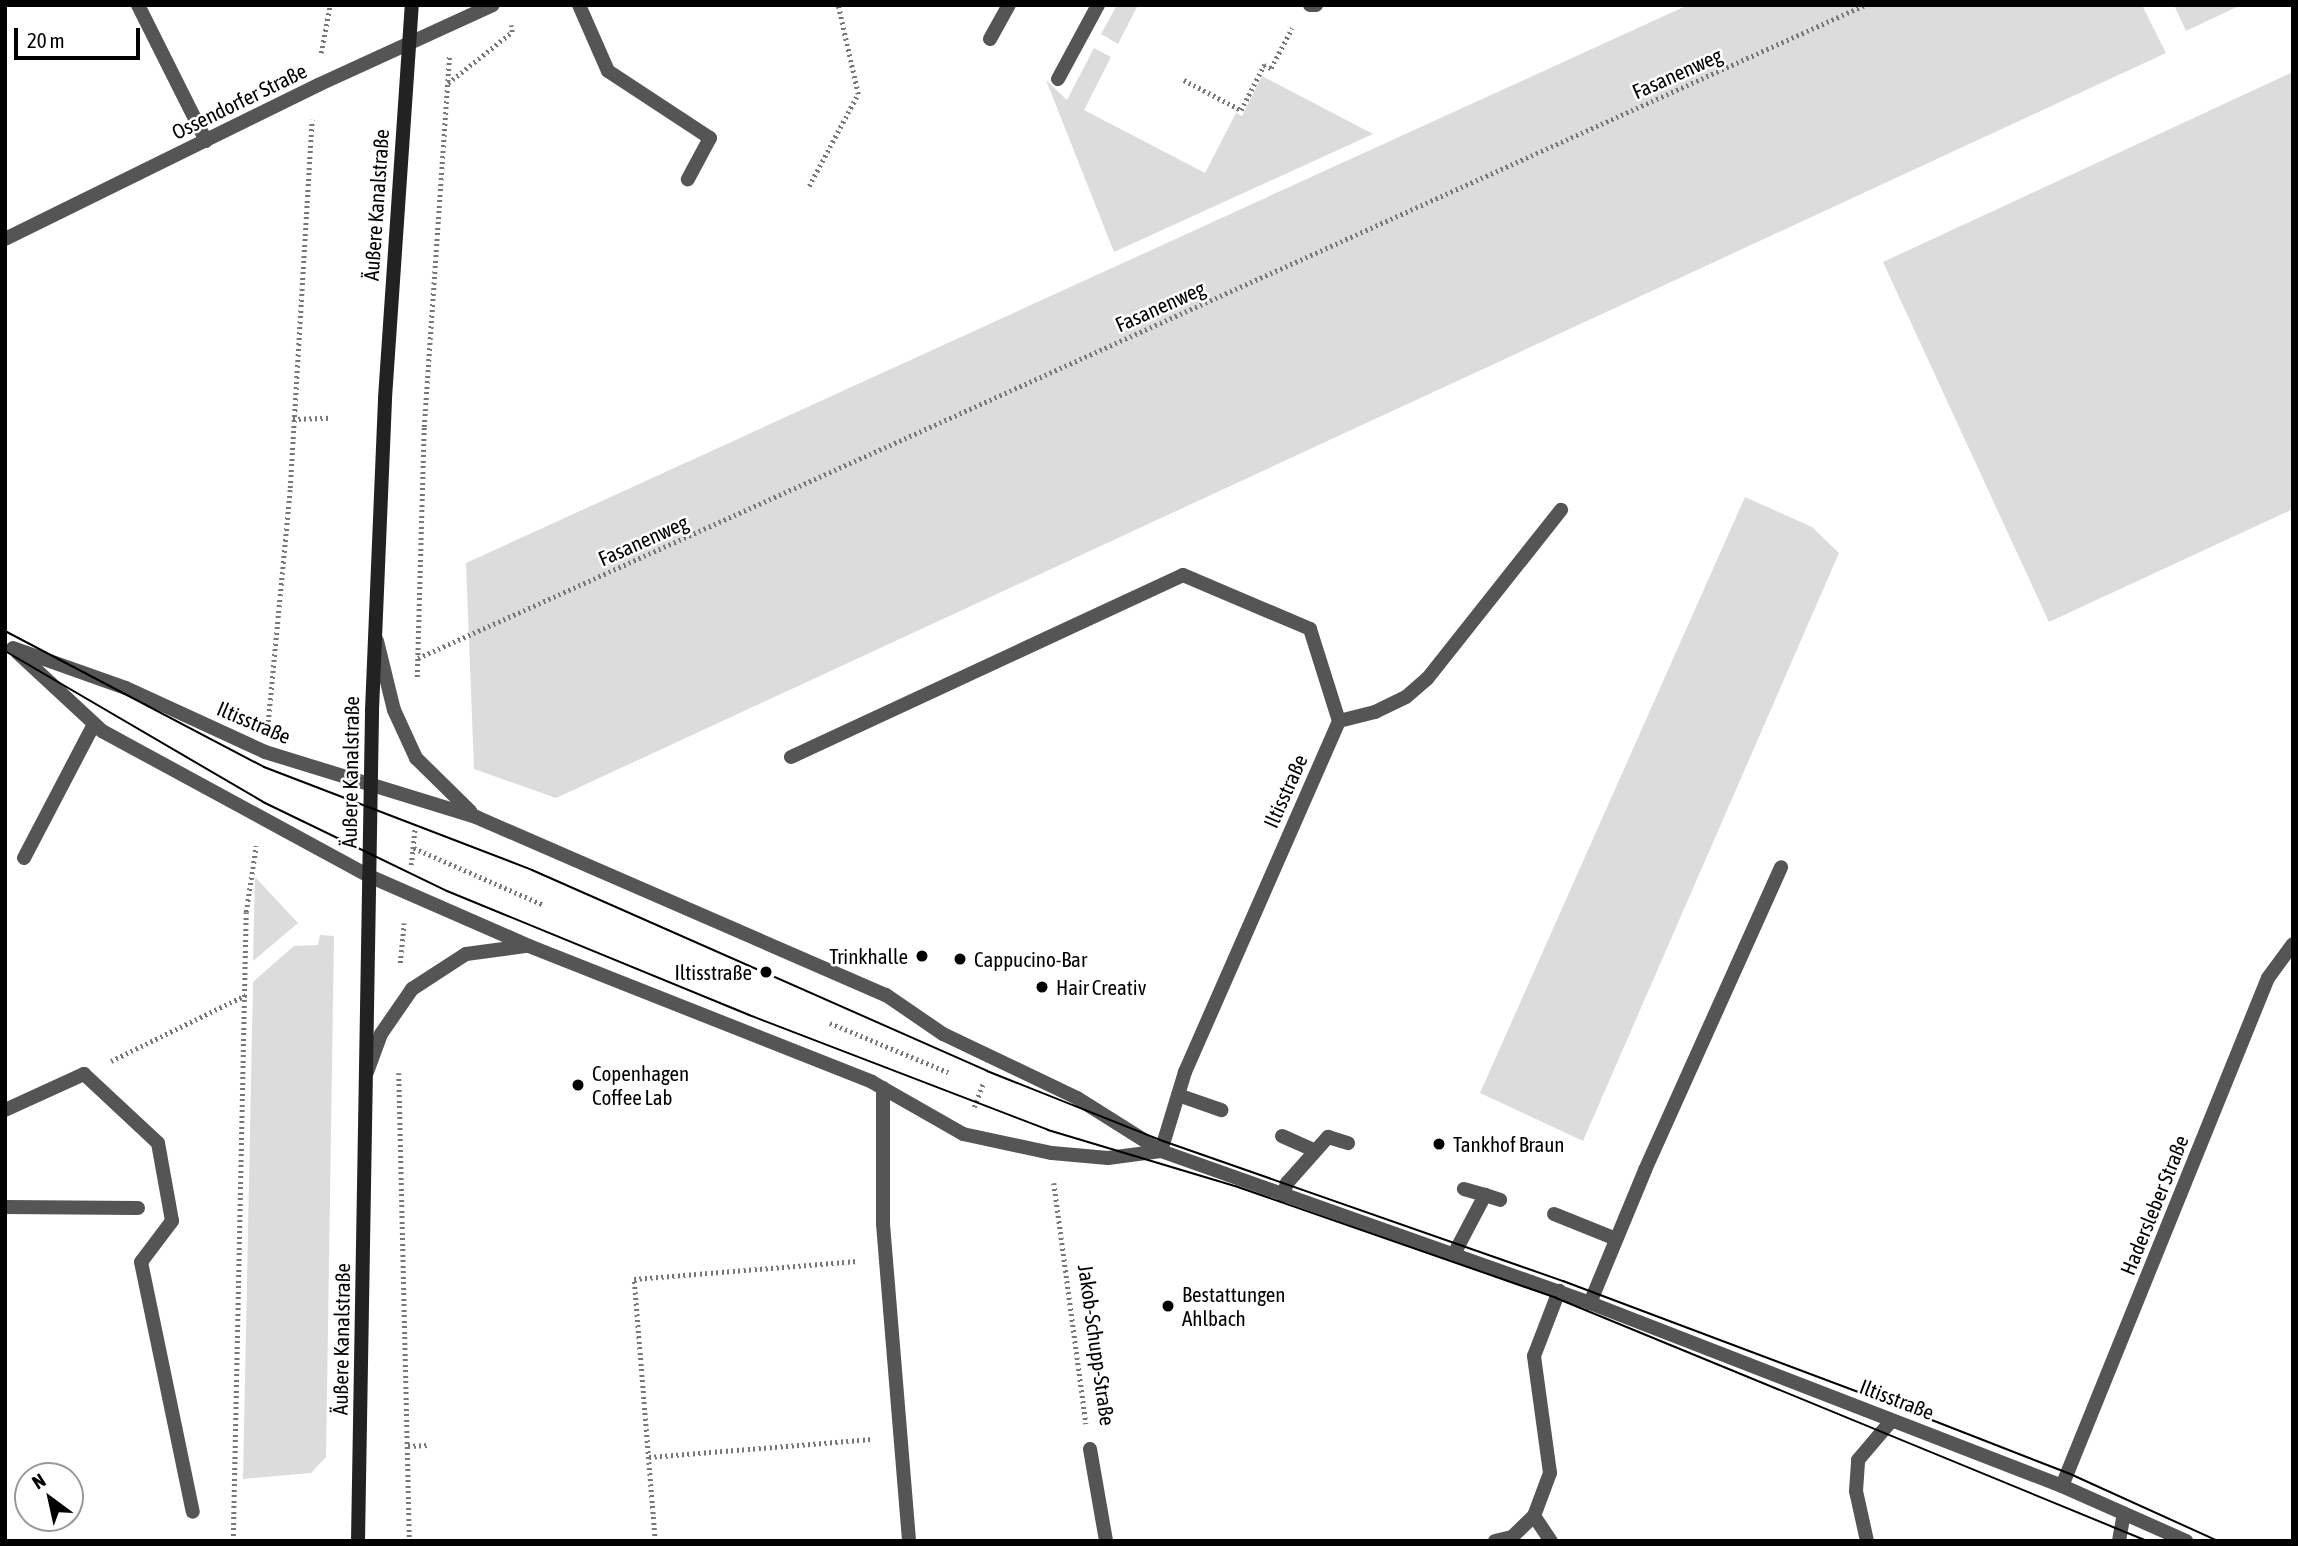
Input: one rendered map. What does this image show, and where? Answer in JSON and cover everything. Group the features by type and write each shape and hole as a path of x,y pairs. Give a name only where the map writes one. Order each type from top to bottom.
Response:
{"main road":[{"name":"Äußere Kanalstraße","path":"358,1541 375,635 386,385 412,5"}],"street":[{"path":"138,5 205,141"},
{"name":"Ossendorfer Straße","path":"5,239 318,85 493,5"},
{"path":"579,5 608,71 710,138 688,179"},
{"path":"990,39 1009,5"},
{"path":"1058,79 1098,5"},
{"path":"1310,5 1316,5"},
{"path":"790,757 1182,575 1310,629 1339,721 1376,712 1406,697 1427,679 1561,510"},
{"path":"375,635 394,710 416,758 477,817"},
{"name":"Iltisstraße","path":"9,646 126,688 265,752 477,817 886,995 991,1060 1077,1098 1161,1150 1283,1196 1559,1291 2062,1486 2186,1541"},
{"name":"Iltisstraße","path":"9,646 94,723 369,876 529,946 883,1088 963,1134 1052,1153 1108,1158 1161,1150"},
{"name":"Iltisstraße","path":"1161,1150 1178,1095 1339,721"},
{"path":"24,858 94,723"},
{"path":"1590,1303 1782,867"},
{"name":"Hadersleber Straße","path":"2062,1486 2268,978 2293,944"},
{"path":"366,1073 381,1034 412,989 466,954 529,946"},
{"path":"5,1110 84,1074 158,1143 172,1221 141,1262 193,1512"},
{"path":"883,1088 886,1258 909,1541"},
{"path":"1178,1095 1221,1110"},
{"path":"1282,1136 1315,1151"},
{"path":"1283,1196 1287,1183 1328,1137 1348,1143"},
{"path":"1464,1189 1500,1200"},
{"path":"1454,1254 1485,1195"},
{"path":"5,1207 138,1208"},
{"path":"1554,1214 1616,1239"},
{"path":"1495,1541 1512,1537 1534,1516 1550,1473 1534,1356 1559,1291"},
{"path":"1867,1541 1856,1490 1858,1460 1892,1420"},
{"name":"Jakob-Schupp-Straße","path":"1090,1449 1106,1541"},
{"path":"2119,1541 2124,1513"},
{"path":"1534,1516 1551,1541"}],"path":[{"path":"265,752 293,419 310,133 330,5"},
{"path":"809,186 858,94 838,5"},
{"name":"Fasanenweg","path":"418,658 1866,5"},
{"path":"1184,80 1241,110 1264,65 1271,68 1298,16"},
{"path":"447,83 512,32 510,19"},
{"path":"293,419 330,418"},
{"path":"233,1541 246,912 260,817"},
{"path":"414,848 544,905"},
{"path":"84,1074 246,995"},
{"path":"830,1023 917,1059"},
{"path":"963,1134 991,1060"},
{"name":"Jakob-Schupp-Straße","path":"1052,1153 1090,1449"},
{"path":"655,1541 634,1279 886,1258"},
{"path":"649,1457 901,1437"},
{"path":"408,1446 428,1445"}],"shaded area":[{"path":"1117,5 1138,5 1118,44 1101,34"},
{"path":"1688,5 2142,5 2166,53 556,798 474,769 466,563"},
{"path":"2174,5 2241,5 2186,31"},
{"path":"1094,48 1111,57 1084,110 1205,173 1236,113 1242,116 1262,76 1373,134 1114,252 1046,80 1067,100"},
{"path":"2293,72 2293,509 2049,622 1883,262"},
{"path":"1745,497 1812,527 1839,553 1583,1141 1480,1093"},
{"path":"255,877 298,923 253,961"},
{"path":"320,935 334,936 326,1457 311,1473 243,1479 253,982 294,946 318,945"}],"tram line":[{"path":"5,631 264,767 532,870 987,1071 1163,1141 1563,1281 1901,1408 2068,1473 2218,1541"},
{"path":"5,651 263,802 447,891 749,1015 1048,1130 1235,1186 1556,1298 2147,1541"}],"place":[{"name":"Trinkhalle","path":"922,956"},
{"name":"Cappucino-Bar","path":"960,959"},
{"name":"Iltisstraße","path":"766,972"},
{"name":"Hair Creativ","path":"1042,987"},
{"name":"Copenhagen Coffee Lab","path":"578,1085"},
{"name":"Tankhof Braun","path":"1439,1144"},
{"name":"Bestattungen Ahlbach","path":"1168,1306"}]}
